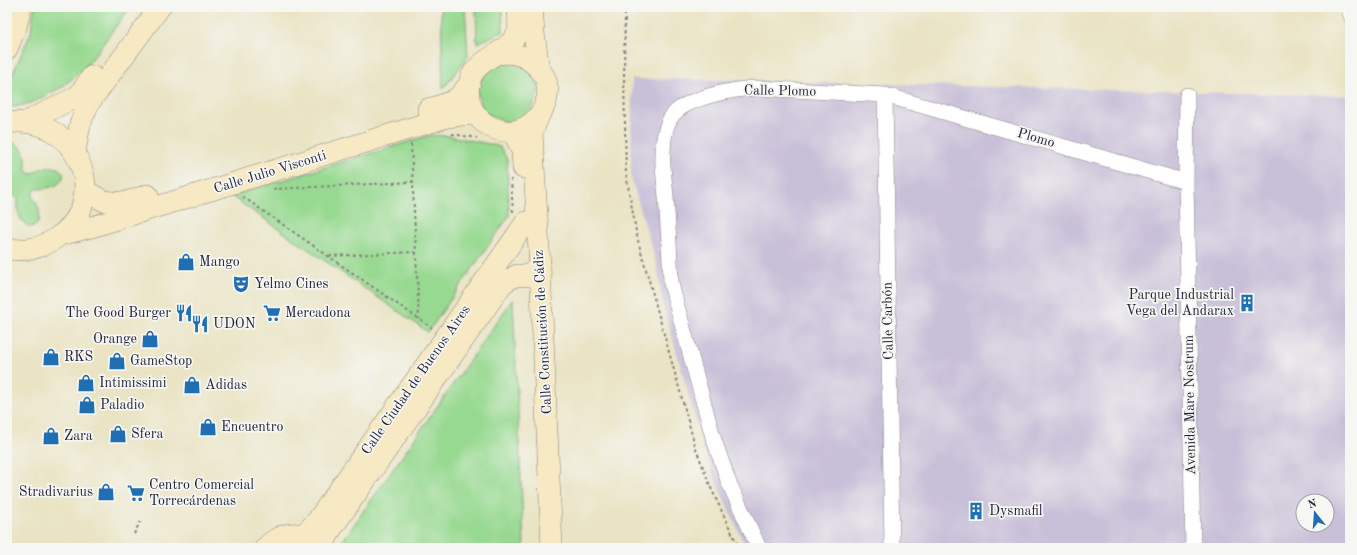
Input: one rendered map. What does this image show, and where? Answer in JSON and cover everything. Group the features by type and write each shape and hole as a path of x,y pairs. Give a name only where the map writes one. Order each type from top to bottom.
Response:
{"street":[{"path":"7,49 16,27 21,7"},
{"path":"14,121 78,96 144,7"},
{"path":"75,152 80,124 89,103 160,7"},
{"path":"498,54 518,33 518,7"},
{"path":"532,7 539,68 547,84 547,96 544,108 538,118 529,125 513,131 500,130 488,126 476,114 470,99 470,83 477,68 490,57 498,54 518,54 527,57 539,68"},
{"name":"Calle Julio Visconti","path":"85,191 104,201 123,203 451,102 459,97 470,83"},
{"name":"Calle Plomo","path":"759,548 726,476 713,437 674,296 663,155 666,129 671,117 688,103 733,90 757,88 885,95"},
{"name":"Plomo","path":"885,95 1186,182"},
{"name":"Calle Carbón","path":"885,95 892,548"},
{"name":"Avenida Mare Nostrum","path":"1187,95 1186,182 1193,548"},
{"name":"Calle Julio Visconti","path":"64,234 103,224 447,117 476,114"},
{"name":"Calle Constitución de Cádiz","path":"538,118 532,133 541,548"},
{"path":"7,249 25,250 46,245 64,234 72,225 78,214 83,203 85,191 83,170 75,152 66,141 56,132 44,126 14,121"},
{"name":"Calle Constitución de Cádiz","path":"513,131 522,151 519,220 534,272 552,548"},
{"name":"Calle Ciudad de Buenos Aires","path":"519,220 317,521 303,534 316,541 322,547 330,531 503,283 517,275 534,272"},
{"path":"265,548 271,541 281,536 292,533 303,534"}],"lane":[{"path":"1344,7 1350,25"}],"path":[{"path":"450,133 481,139"},
{"path":"410,139 419,319"},
{"path":"511,176 513,215 519,220"},
{"path":"273,189 412,182"},
{"path":"242,196 434,329 431,333"},
{"path":"328,256 415,252"},
{"path":"134,534 140,522"}],"shaded area":[{"path":"632,79 734,80 1350,96 1350,548 746,548 715,479 701,439 663,304 657,266 631,177"}],"green space":[{"path":"34,7 130,7 86,67 62,87 34,102 14,107 8,106 7,87 31,32"},
{"path":"441,7 465,7 468,57 443,89"},
{"path":"476,7 502,7 503,32 477,43"},
{"path":"509,61 531,71 539,90 531,112 508,123 483,112 476,88 491,65"},
{"path":"431,135 449,136 500,147 507,159 509,216 428,332 231,196"},
{"path":"11,142 19,146 26,158 25,171 32,174 43,168 52,167 59,169 63,173 63,178 58,184 35,189 32,196 37,204 39,217 35,225 31,227 23,222 19,216 18,198 11,195 7,198 7,180 11,175 7,169 7,145"},
{"path":"513,299 524,548 340,548 339,546"}],"place":[{"name":"Mango","path":"186,262"},
{"name":"Yelmo Cines","path":"241,284"},
{"name":"Parque Industrial Vega del Andarax","path":"1247,303"},
{"name":"The Good Burger","path":"184,313"},
{"name":"Mercadona","path":"272,313"},
{"name":"UDON","path":"200,324"},
{"name":"Orange","path":"150,339"},
{"name":"RKS","path":"51,357"},
{"name":"GameStop","path":"117,361"},
{"name":"Intimissimi","path":"86,383"},
{"name":"Adidas","path":"192,385"},
{"name":"Paladio","path":"87,405"},
{"name":"Encuentro","path":"208,427"},
{"name":"Sfera","path":"118,434"},
{"name":"Zara","path":"51,436"},
{"name":"Stradivarius","path":"106,492"},
{"name":"Centro Comercial Torrecárdenas","path":"136,493"},
{"name":"Dysmafil","path":"976,511"}]}
